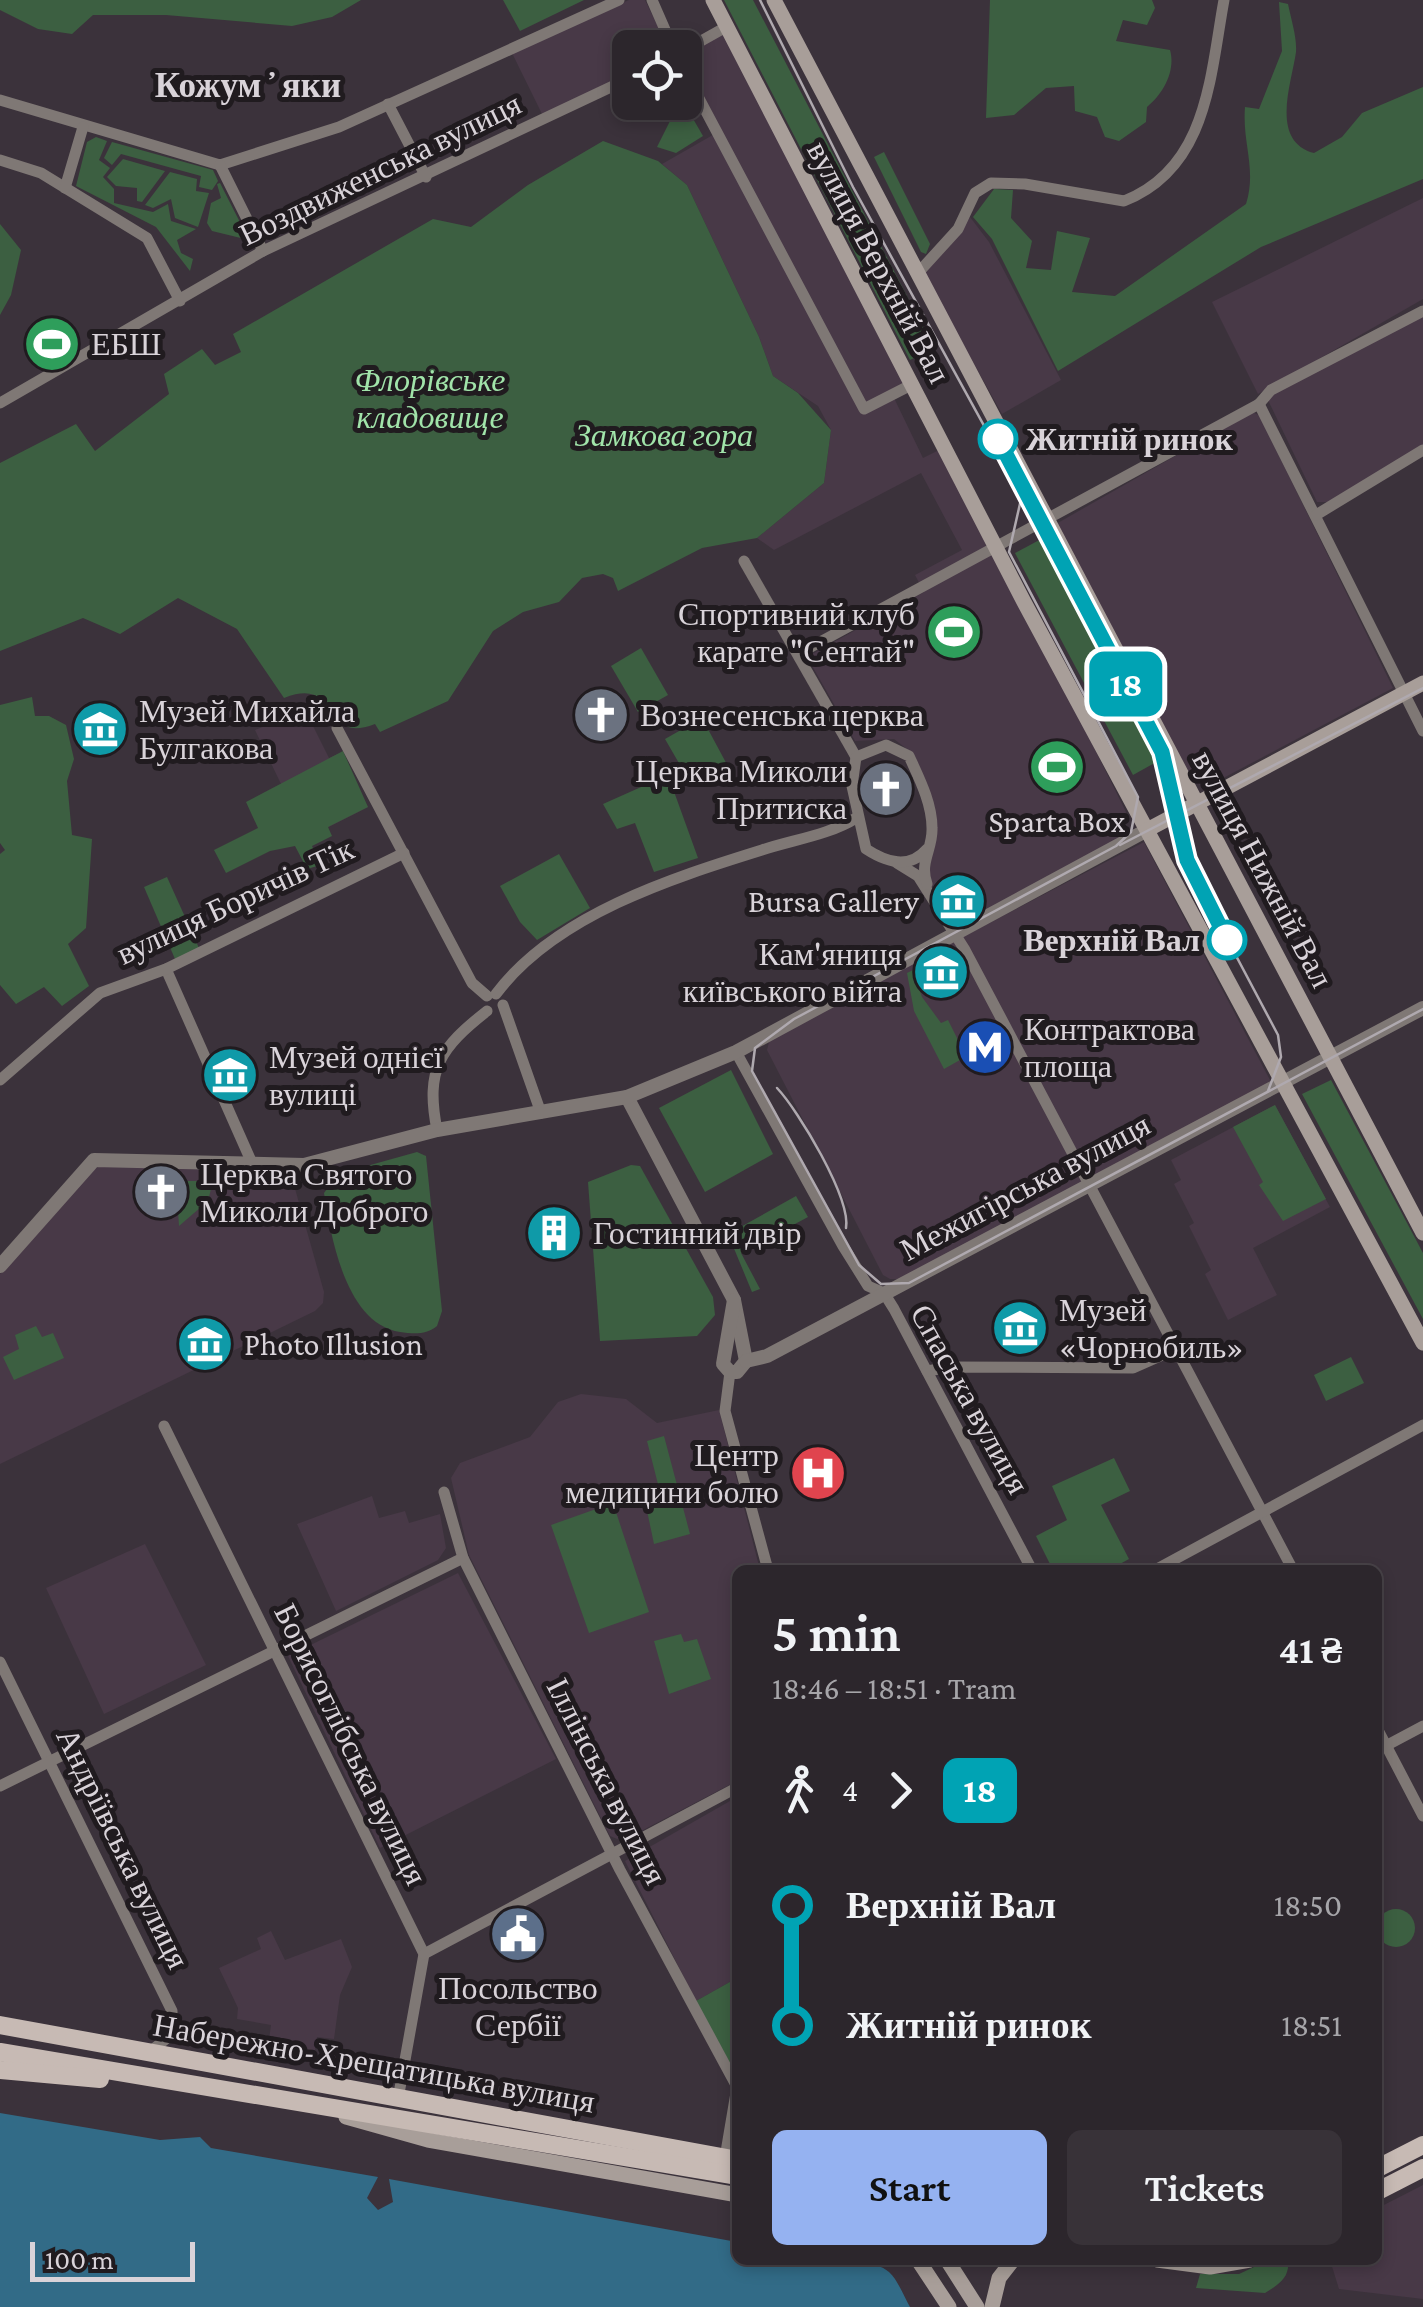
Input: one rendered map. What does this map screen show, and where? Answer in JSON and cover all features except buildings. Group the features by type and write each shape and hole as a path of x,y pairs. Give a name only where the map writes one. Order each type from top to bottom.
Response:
{"main road":[{"name":"вулиця Верхній Вал","path":"713,0 994,544 1423,1343"},
{"name":"вулиця Нижній Вал","path":"776,0 1423,1234"},
{"path":"1147,830 1423,683"},
{"name":"Набережно-Хрещатицька вулиця","path":"0,2024 731,2159"},
{"name":"Набережно-Хрещатицька вулиця","path":"0,2052 732,2175"},
{"path":"0,2070 170,2083"},
{"path":"299,2103 428,2140 732,2194"},
{"path":"1382,2166 1423,2145"},
{"path":"1382,2190 1423,2168"},
{"path":"921,2265 949,2307"},
{"path":"950,2265 977,2307"},
{"path":"992,2307 999,2278 1009,2265"},
{"path":"1195,2265 1221,2265"}],"street":[{"path":"0,100 220,165 339,127 620,0"},
{"path":"652,0 665,30"},
{"path":"917,274 958,229 975,193 992,183 1025,184 1124,201 1177,162 1196,134 1224,0"},
{"path":"702,40 726,26"},
{"name":"Воздвиженська вулиця","path":"0,403 263,251 612,87"},
{"path":"388,104 426,177"},
{"path":"702,104 864,409 913,384"},
{"path":"65,188 83,126"},
{"path":"0,160 41,174 146,238 180,302"},
{"path":"220,165 263,251"},
{"path":"798,654 994,544 1259,404 1270,390 1423,311"},
{"path":"1259,404 1423,731"},
{"path":"1316,515 1423,450"},
{"path":"744,561 856,757 852,786 856,818 866,849 910,868 930,893 1291,1565"},
{"path":"337,728 472,983 496,1006 517,1036 542,1112"},
{"path":"856,757 886,745 910,756 932,828 923,873 930,893"},
{"path":"437,1130 431,1088 440,1060 456,1035 496,1006 553,943 626,898 666,880 856,818"},
{"path":"0,1266 79,1172 94,1160 304,1165 437,1130 627,1097 736,1052 1147,830"},
{"path":"897,862 920,858 927,850"},
{"name":"вулиця Боричів Тік","path":"0,1080 100,993 166,969 404,853"},
{"path":"166,969 252,1163"},
{"name":"Межигірська вулиця","path":"749,1358 884,1294 1423,1008"},
{"name":"Спаська вулиця","path":"736,1052 842,1246 868,1286 884,1294 1029,1565"},
{"path":"627,1097 734,1300 749,1358 740,1371 730,1372"},
{"path":"734,1300 724,1356 730,1372 725,1411 767,1565"},
{"path":"927,1372 950,1367 1133,1368 1176,1349"},
{"path":"724,1356 733,1350 749,1358"},
{"path":"1164,1565 1423,1425"},
{"name":"Борисоглібська вулиця","path":"164,1426 424,1954 398,2099"},
{"name":"Іллінська вулиця","path":"444,1492 463,1558 732,2078"},
{"path":"0,1786 463,1558"},
{"name":"Андріївська вулиця","path":"0,1662 172,2012 172,2034 151,2052"},
{"path":"1382,1747 1423,1726"},
{"path":"1382,1750 1423,1816"},
{"path":"424,1954 732,1791"}],"shaded area":[{"path":"629,0 645,0 660,30 612,30 612,82 543,116 512,53"},
{"path":"723,32 907,389 894,398 923,458 945,447 1126,812 1121,839 954,930 928,878 935,838 912,753 894,739 855,741 807,657 924,592 915,575 962,550 921,473 774,550 757,538 824,483 831,430 818,406 773,376 759,337 687,185 662,164 718,132 702,100 702,44"},
{"path":"1423,198 1423,299 1258,394 1212,302"},
{"path":"970,217 989,242 1061,380 1002,414 923,273"},
{"path":"1423,313 1423,445 1329,502 1317,502 1267,398"},
{"path":"1252,412 1259,415 1393,688 1212,784 1201,785 1193,782 1056,524"},
{"path":"305,710 329,758 338,754 368,807 307,838 255,730"},
{"path":"1144,842 1270,1080 1268,1086 900,1279 883,1275 767,1050 770,1038"},
{"path":"1275,1105 1330,1207 1253,1248 1277,1295 1228,1320 1205,1274 1211,1270 1189,1226 1194,1223 1174,1184 1181,1180 1171,1160"},
{"path":"100,1166 279,1172 294,1185 324,1292 323,1303 315,1311 0,1464 0,1274 81,1177"},
{"path":"581,1394 626,1399 657,1423 719,1410 759,1565 732,1565 732,1784 622,1841 610,1836 469,1555 451,1478 460,1463 530,1437 558,1402"},
{"path":"372,1496 379,1518 405,1511 409,1523 440,1514 446,1548 438,1560 336,1611 297,1524"},
{"path":"145,1544 206,1665 104,1714 46,1588"},
{"path":"458,1573 556,1759 380,1848 288,1656"},
{"path":"732,1800 732,1981 696,2001 625,1861"},
{"path":"271,1931 285,1960 341,1939 352,1967 340,1995 334,2039 317,2037 314,2056 268,2047 271,2025 237,2019 238,2008 219,1968 261,1949 257,1938"},
{"path":"1423,2185 1423,2299 1339,2289 1332,2265 1382,2265 1382,2206"}],"green space":[{"path":"0,0 361,0 332,17 292,26 166,15 93,15 72,34 38,29 0,10"},
{"path":"503,0 584,0 520,31"},
{"path":"724,0 753,0 934,348 910,360"},
{"path":"990,0 1152,0 1155,8 1147,25 1123,20 1116,41 1170,50 1170,74 1147,107 1146,122 1119,141 1105,137 1097,117 1075,111 1074,86 1046,88 1014,115 986,118"},
{"path":"1279,2 1288,4 1296,40 1287,124 1300,146 1314,153 1342,137 1362,113 1423,87 1423,179 1261,247 1058,371 992,239 973,217 994,189 1013,190 1011,218 1032,241 1026,268 1051,270 1057,231 1090,238 1072,292 1115,296 1246,204 1250,167 1245,107 1259,109 1282,51"},
{"path":"670,120 694,120 703,136 676,153 657,147"},
{"path":"96,137 107,141 99,160 110,168 103,177 114,189 114,203 153,212 168,204 171,221 196,229 177,240 181,253 193,259 190,271 156,227 76,186 87,142"},
{"name":"Замкова гора","path":"603,141 658,161 687,185 759,337 773,376 798,393 831,430 824,483 757,538 702,548 618,591 613,578 603,574 582,578 559,602 523,612 493,631 448,701 380,732 375,724 345,726 315,695 303,693 284,698 237,629 178,598 120,634 83,618 0,651 0,463 76,424 95,451 169,394 164,374 202,349 215,365 241,352 233,334 433,219 471,227 528,185"},
{"path":"112,142 213,170 218,181 212,190 199,187 201,176 121,154 112,165 104,158"},
{"path":"884,152 930,244 926,254 921,252 874,157"},
{"path":"123,159 165,171 142,202 137,201 137,188 116,186 107,177"},
{"path":"170,172 197,179 196,191 209,193 198,227 175,218 171,199 153,208 145,205"},
{"path":"220,183 249,240 212,231 207,223 211,203 221,198 217,184"},
{"path":"0,224 21,250 11,295 0,315"},
{"path":"1045,537 1160,760 1133,775 1015,553"},
{"path":"641,648 668,695 638,712 611,666"},
{"path":"32,697 35,716 49,716 66,725 74,759 67,781 72,835 92,839 86,928 68,944 89,986 62,1006 44,987 16,1004 0,985 0,854 5,850 0,843 0,705"},
{"path":"702,718 731,772 709,783 704,776 687,777 665,739"},
{"path":"343,751 368,807 328,827 332,836 312,846 321,865 307,869 295,846 270,851 226,873 214,850 258,828 246,802"},
{"path":"668,775 698,858 654,872 635,823 617,829 603,804"},
{"path":"559,854 590,908 537,940 520,922 500,886"},
{"path":"167,877 199,948 175,959 144,887"},
{"path":"913,970 922,997 941,1023 948,1020 964,1052 958,1055 960,1060 944,1069 914,1011 907,973"},
{"path":"731,1070 773,1154 705,1192 659,1108"},
{"path":"1331,1080 1423,1253 1423,1319 1302,1094"},
{"path":"1275,1105 1326,1199 1283,1221 1259,1185 1263,1182 1233,1127"},
{"path":"417,1152 426,1156 442,1311 437,1326 415,1333 382,1326 354,1296 337,1255 324,1193 338,1174"},
{"path":"631,1165 640,1166 713,1297 715,1315 697,1336 600,1341 588,1182"},
{"path":"176,1181 213,1181 208,1201 179,1226"},
{"path":"796,1196 808,1217 741,1253 760,1289 752,1292 728,1234"},
{"path":"36,1326 42,1337 53,1333 64,1358 14,1380 3,1357 19,1349 15,1335"},
{"path":"1351,1357 1364,1383 1326,1401 1314,1375"},
{"path":"664,1436 690,1534 654,1544 645,1501 661,1496 647,1441"},
{"path":"1114,1458 1130,1491 1101,1505 1129,1559 1118,1565 1050,1565 1036,1536 1067,1520 1052,1486"},
{"path":"613,1503 649,1612 589,1633 551,1525"},
{"path":"681,1634 684,1642 697,1639 711,1679 669,1694 654,1641"},
{"path":"1403,1910 1414,1921 1410,1942 1396,1947 1382,1942 1382,1914"},
{"path":"732,1981 732,2067 696,2001"},
{"path":"1258,2265 1288,2265 1282,2280 1265,2293 1196,2288 1200,2274 1239,2274"}],"water":[{"path":"0,2113 160,2140 200,2137 211,2148 378,2177 367,2198 378,2210 393,2202 389,2179 732,2241 732,2265 877,2265 889,2272 910,2307 0,2307"}],"tram line":[{"path":"760,0 853,187 1022,495 1009,552 1138,797 1131,832 1116,846 794,1019 755,1048 752,1071 859,1265 881,1284 909,1283 1423,1009"},
{"name":"18","path":"998,439 1162,752 1187,860 1227,940"},
{"path":"1023,488 1162,753 1189,867 1278,1035 1281,1057 1268,1091"},
{"path":"1120,845 1423,688"},
{"path":"777,1088 832,1176 846,1228"}],"place":[{"name":"ЕБШ","path":"52,344"},
{"name":"Житній ринок","path":"998,439"},
{"name":"Спортивний клуб карате \"Сентай\"","path":"954,632"},
{"name":"Вознесенська церква","path":"601,715"},
{"name":"Музей Михайла Булгакова","path":"100,729"},
{"name":"Sparta Box","path":"1057,767"},
{"name":"Церква Миколи Притиска","path":"886,789"},
{"name":"Bursa Gallery","path":"958,901"},
{"name":"Верхній Вал","path":"1227,940"},
{"name":"Кам'яниця київського війта","path":"941,972"},
{"name":"Контрактова площа","path":"985,1047"},
{"name":"Музей однієї вулиці","path":"230,1075"},
{"name":"Церква Святого Миколи Доброго","path":"161,1192"},
{"name":"Гостинний двір","path":"554,1233"},
{"name":"Музей «Чорнобиль»","path":"1020,1328"},
{"name":"Photo Illusion","path":"205,1344"},
{"name":"Центр медицини болю","path":"818,1473"},
{"name":"Посольство Сербії","path":"518,1934"}],"district":[{"name":"Кожумʼяки","path":"248,85"}],"park label":[{"name":"Флорівське кладовище","path":"430,398"}]}
